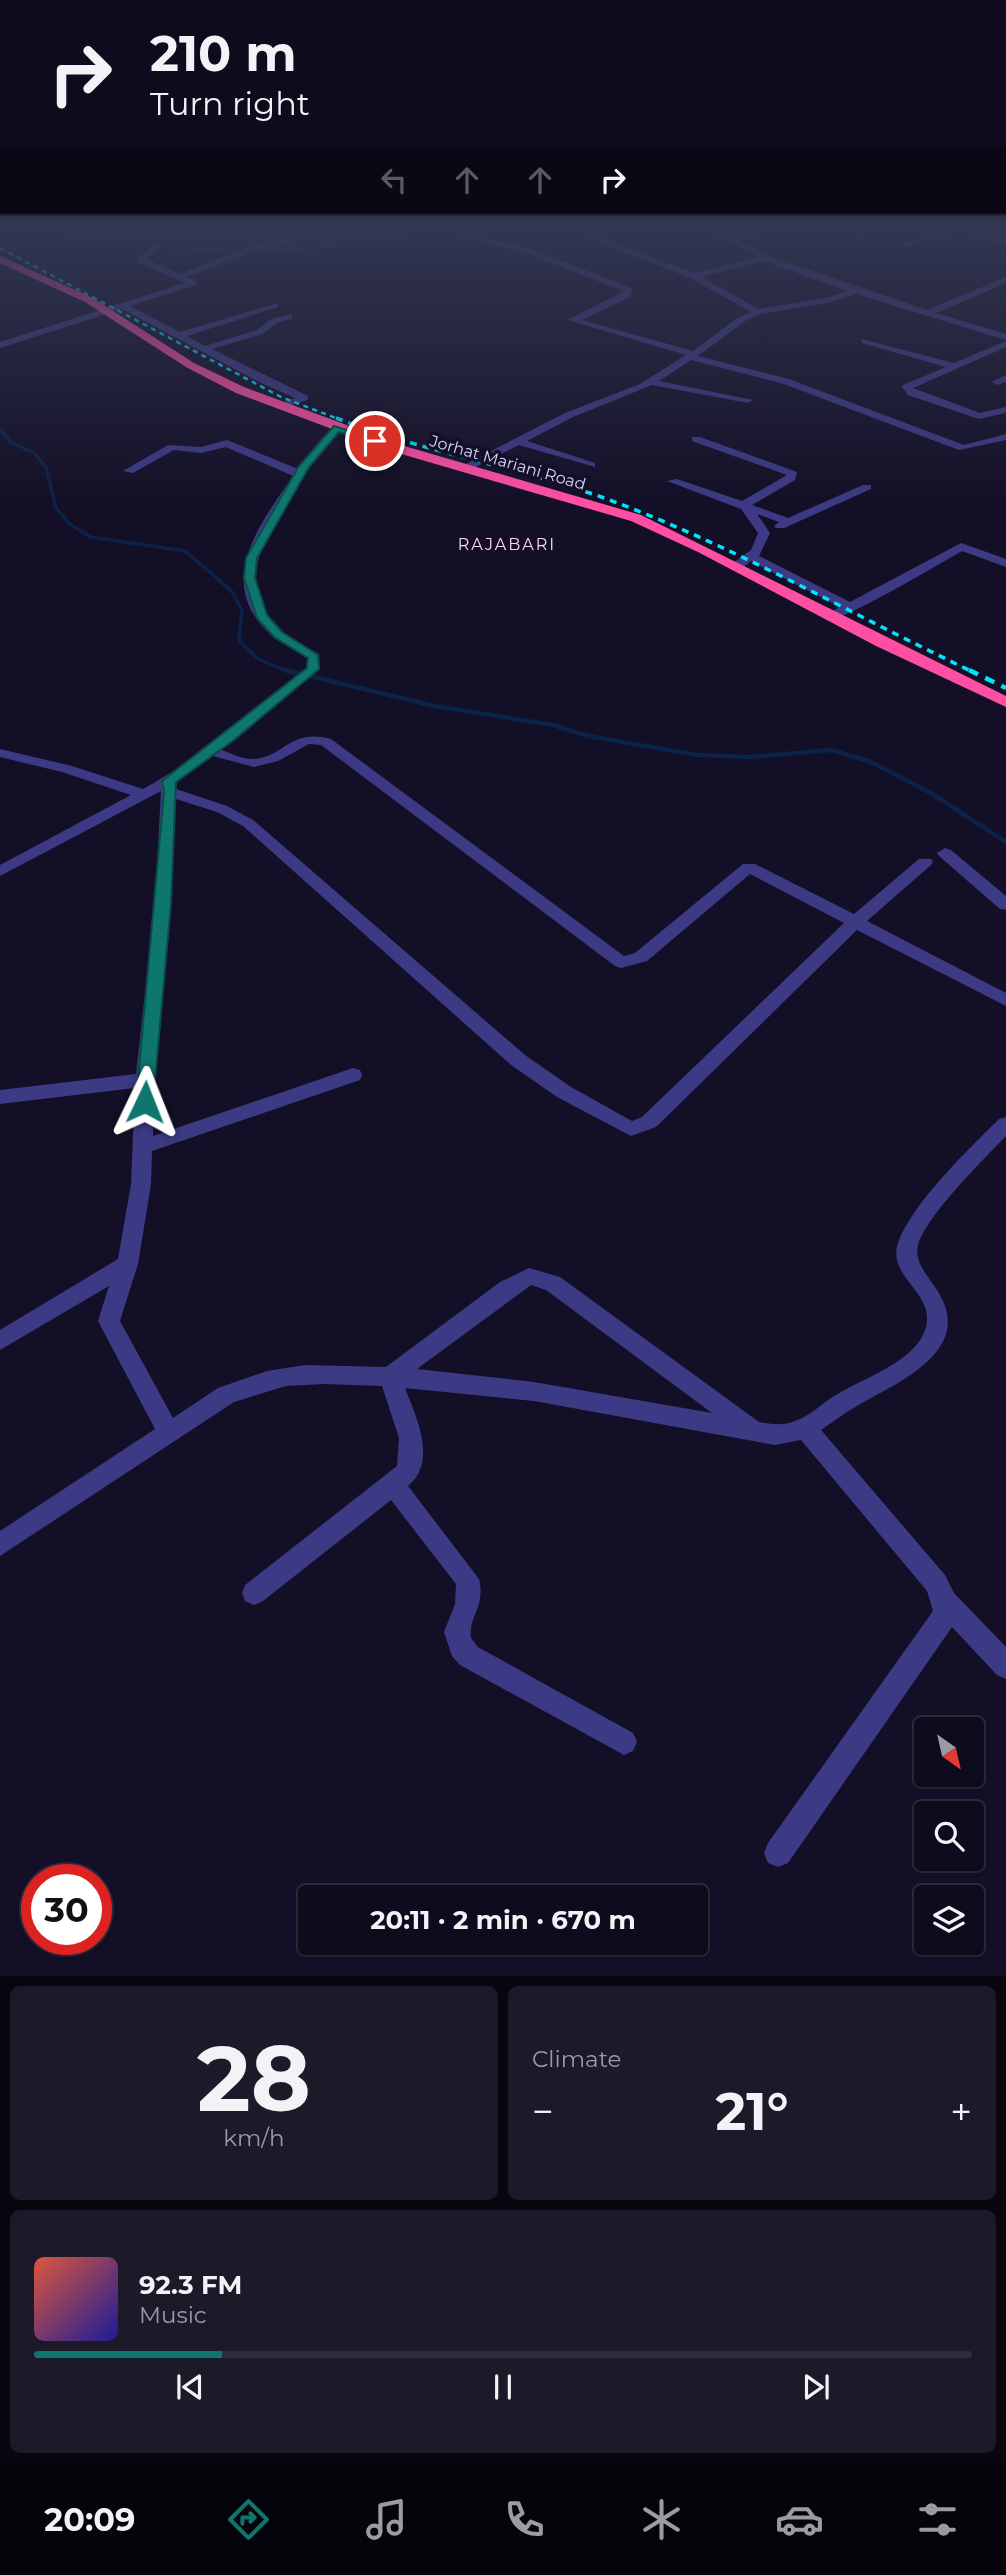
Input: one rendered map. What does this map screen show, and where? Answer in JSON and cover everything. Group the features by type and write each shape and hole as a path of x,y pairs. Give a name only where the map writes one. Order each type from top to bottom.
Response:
{"highway":[{"name":"Jorhat Mariani Road","path":"115,317 199,371 281,407 337,428 636,518 1006,702"}],"street":[{"path":"0,345 90,317"},
{"path":"144,317 304,398 281,407"},
{"path":"178,336 237,317"},
{"path":"204,349 260,332 274,321 285,317"},
{"path":"579,317 573,320 785,381 963,448 1006,437"},
{"path":"466,468 517,441 651,382 720,338 744,317"},
{"path":"946,317 1006,337"},
{"path":"986,330 1006,323"},
{"path":"865,341 955,366"},
{"path":"1006,344 907,387 908,390 1006,425"},
{"path":"651,382 748,400"},
{"path":"979,416 1006,410"},
{"path":"0,871 143,794 170,786 313,669 314,657 278,635 261,616 249,578 256,548 299,474 337,428"},
{"path":"696,439 793,474 791,478 744,505"},
{"path":"517,441 591,465"},
{"path":"129,471 172,447 201,450 227,443 299,474"},
{"path":"673,481 789,522"},
{"path":"737,566 752,556 764,533 867,487"},
{"path":"744,505 764,533"},
{"path":"832,617 961,547 1006,563"},
{"path":"752,556 851,608"},
{"path":"211,751 253,764 268,760 302,741 319,739 326,742 621,962 641,957 749,867 1006,1000"},
{"path":"0,753 67,769 143,794"},
{"path":"170,786 248,823 518,1060 607,1119 631,1129 649,1122 854,923 925,862"},
{"path":"169,1433 109,1321 112,1305 128,1264 137,1222 145,1146 145,1080 170,786"},
{"path":"945,853 1006,905"},
{"path":"145,1146 354,1075"},
{"path":"0,1097 145,1080"},
{"path":"0,1545 226,1395 257,1380 318,1373 443,1379 535,1390 755,1432 792,1435 807,1430 844,1402 905,1368 930,1343 938,1324 938,1311 931,1294 909,1262 909,1241 946,1191 1006,1124"},
{"path":"0,1341 128,1264"},
{"path":"390,1377 514,1284 529,1276 538,1277 553,1283 755,1432"},
{"path":"254,1593 394,1486 407,1473 413,1455 390,1377"},
{"path":"807,1430 936,1583 945,1602 1006,1666"},
{"path":"394,1486 467,1579 470,1596 457,1628 460,1647 469,1656 624,1742"},
{"path":"778,1853 941,1624 946,1614 945,1602"}],"waterway":[{"path":"0,430 11,442 34,453 46,467 56,508 70,524 90,537 185,551 233,593 242,610 239,641 258,659 285,670"},
{"path":"285,670 435,706 553,725 588,736 697,755 751,757 831,750 871,762 931,793 1006,842"},
{"path":"285,670 289,672"}],"railway":[{"path":"131,317 281,397 341,420"},
{"path":"336,418 607,499 746,559 973,672"},
{"path":"969,670 1006,688"}],"district":[{"name":"RAJABARI","path":"507,544"}],"route":[{"path":"145,1102 163,903 171,792 169,781 230,737 313,669 314,657 278,635 261,616 255,604 249,578 252,558 304,466 337,428 375,441"}]}
